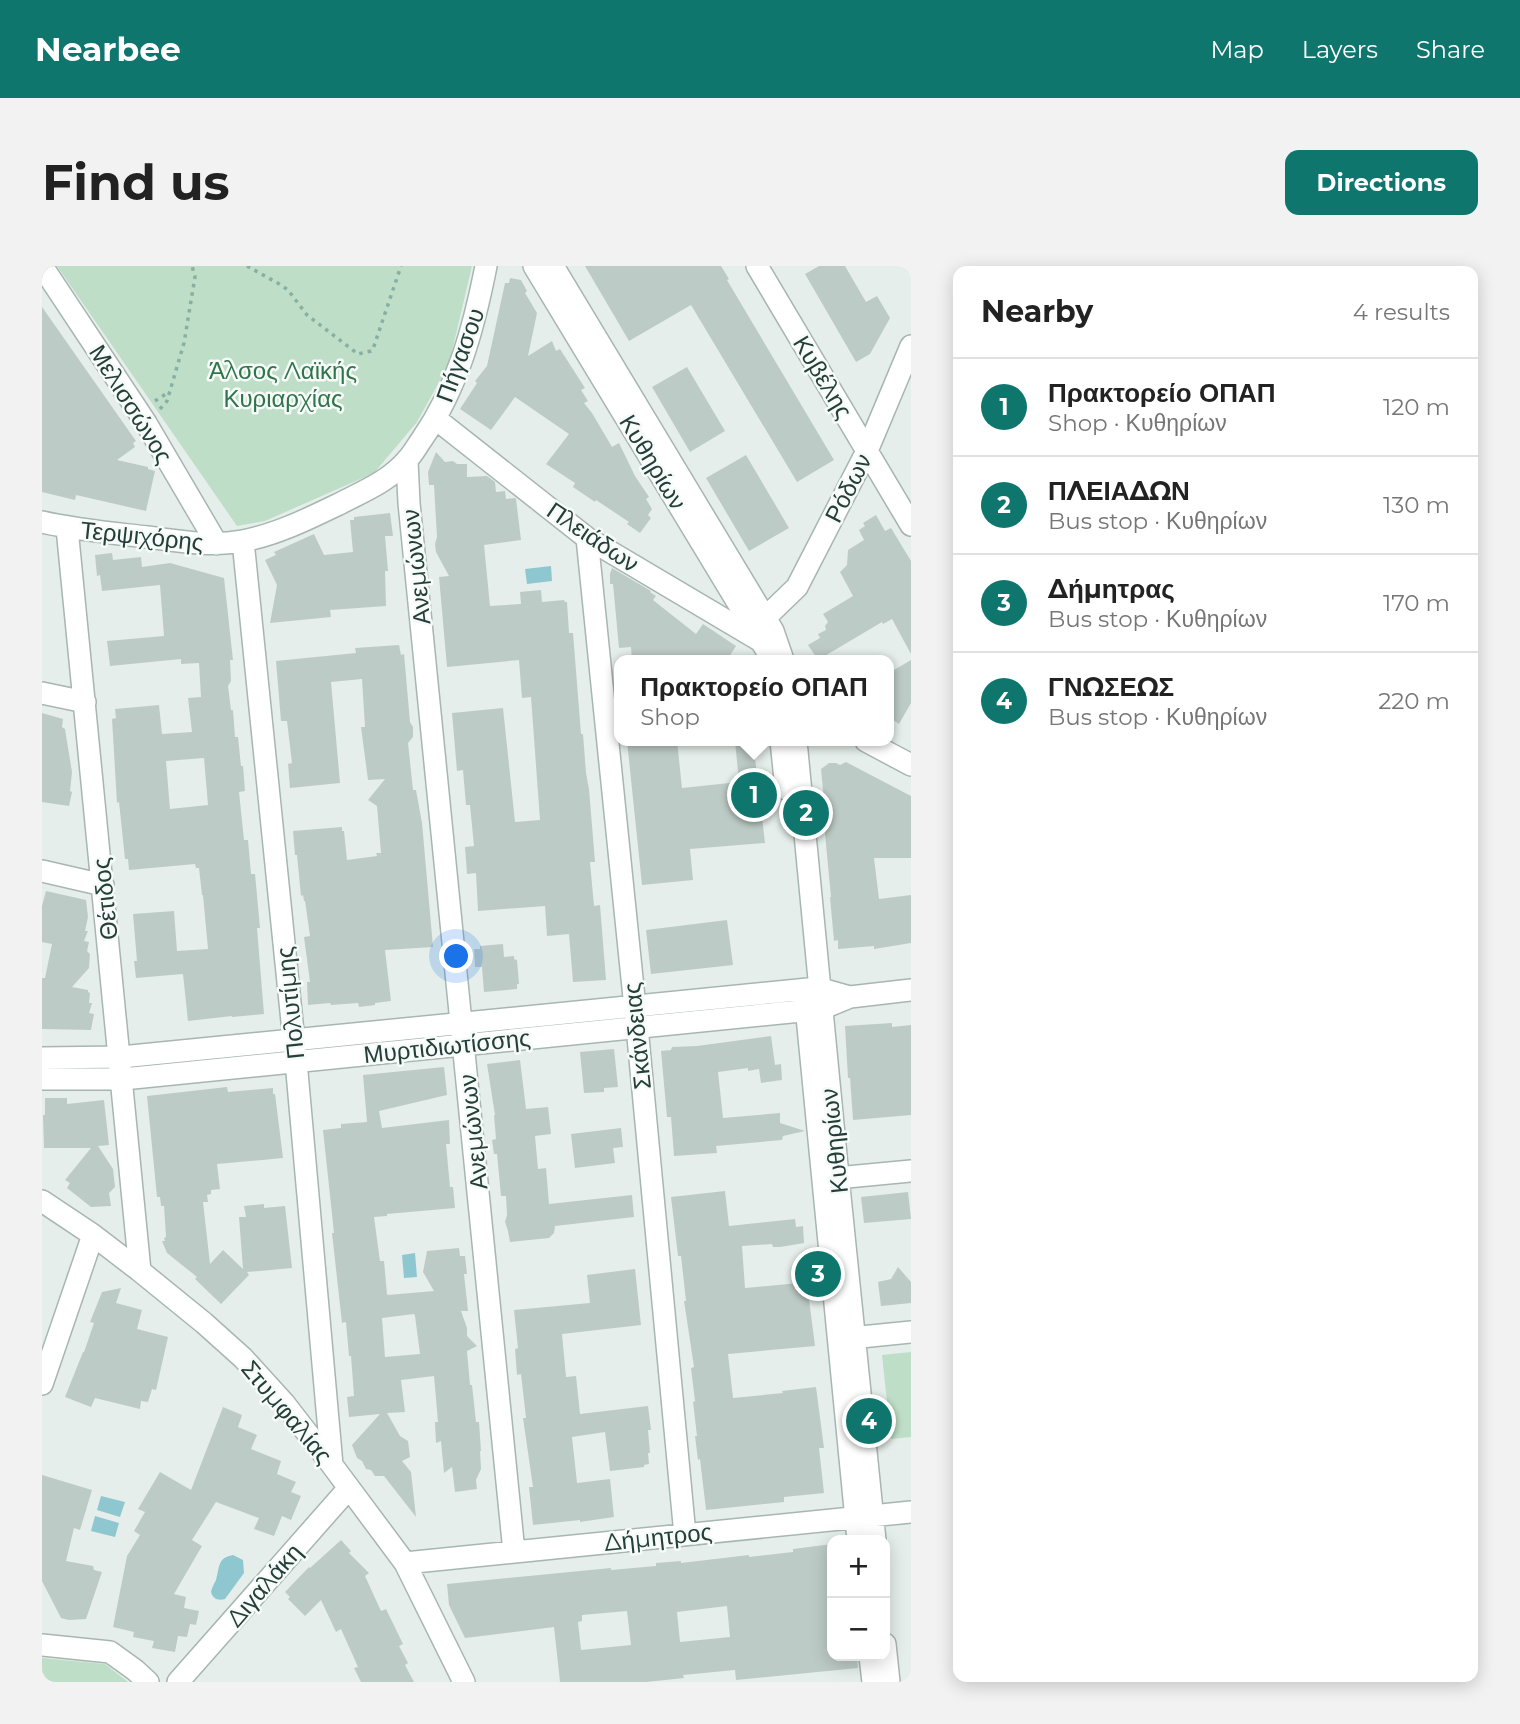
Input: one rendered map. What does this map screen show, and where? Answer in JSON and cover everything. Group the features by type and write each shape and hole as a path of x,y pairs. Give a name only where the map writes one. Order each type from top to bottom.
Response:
{"street":[{"name":"Μελισσώνος","path":"42,266 146,422 217,544"},
{"name":"Πήγασου","path":"243,541 282,529 380,484 407,461 436,419 463,362 486,266"},
{"name":"Κυθηρίων","path":"534,266 765,650"},
{"name":"Κυθηρίων","path":"553,266 765,618 782,655"},
{"name":"Κυβέλης","path":"757,266 911,525"},
{"name":"Ρόδων","path":"765,618 797,587 867,451 911,346"},
{"name":"Πλειάδων","path":"436,419 587,538 765,650"},
{"name":"Ανεμώνων","path":"407,461 513,1552"},
{"name":"Τερψιχόρης","path":"42,522 67,528 192,543 243,541"},
{"name":"Θέτιδος","path":"67,528 141,1271"},
{"name":"Σκάνδειας","path":"587,538 685,1535"},
{"name":"Πολυτίμης","path":"243,541 296,1062 332,1465"},
{"path":"42,693 85,702"},
{"name":"Κυθηρίων","path":"782,746 812,999 864,1517 872,1535"},
{"name":"Κυθηρίων","path":"796,746 812,999"},
{"path":"875,746 911,765"},
{"path":"42,871 103,885"},
{"name":"Μυρτιδιωτίσσης","path":"42,1058 121,1057 293,1040 463,1034 911,990"},
{"name":"Μυρτιδιωτίσσης","path":"42,1079 123,1079 296,1062 463,1034"},
{"path":"830,1179 911,1171"},
{"name":"Στυμφαλίας","path":"42,1201 141,1271 243,1358 284,1403 405,1563 464,1682"},
{"path":"42,1384 93,1236"},
{"path":"847,1338 911,1332"},
{"name":"Διγαλάκη","path":"178,1682 349,1488"},
{"name":"Δήμητρος","path":"405,1563 911,1512"},
{"name":"Κυθηρίων","path":"859,1535 864,1517"},
{"path":"42,1645 110,1652 148,1682"},
{"path":"871,1661 873,1682"},
{"path":"886,1661 888,1682"}],"path":[{"path":"146,422 167,401 171,390 191,309 195,277 191,266"},
{"path":"247,266 288,290 306,315 358,354 373,349 401,266"}],"green space":[{"name":"Άλσος Λαϊκής Κυριαρχίας","path":"57,266 472,266 449,364 417,422 374,473 265,521 237,526"},
{"path":"911,1352 911,1437 891,1439 882,1355"},
{"path":"42,1658 105,1664 128,1682 42,1682"}],"water":[{"path":"551,566 552,581 527,584 525,569"},
{"path":"415,1253 417,1277 404,1278 402,1255"},
{"path":"101,1496 125,1502 120,1517 97,1510"},
{"path":"95,1516 119,1523 115,1537 91,1531"},
{"path":"233,1555 243,1560 244,1573 225,1599 216,1599 211,1592 220,1564 224,1558"}],"building":[{"path":"585,266 721,266 834,460 797,482 691,305 629,341"},
{"path":"819,266 845,266 866,302 877,296 890,318 870,354 856,362 805,274"},
{"path":"510,278 521,280 537,313 528,356 552,341 556,351 560,349 585,388 581,390 588,401 584,403 612,447 619,443 649,497 646,499 652,509 648,515 651,518 640,533 627,524 629,522 573,487 575,483 546,464 569,434 515,397 491,430 460,409 477,383 475,381 487,366 505,283 509,283"},
{"path":"42,307 136,441 133,443 135,447 117,460 155,471 146,511 76,495 75,500 42,492"},
{"path":"687,367 725,431 690,452 652,387"},
{"path":"436,452 445,462 467,464 467,477 487,476 495,482 496,492 505,491 506,499 516,499 521,540 484,545 490,606 521,604 520,592 541,590 542,602 567,602 569,633 573,633 581,734 589,789 595,862 590,862 594,906 600,905 606,980 573,982 569,934 547,936 545,906 478,911 476,873 467,874 465,847 474,846 463,770 457,771 452,713 503,708 515,822 540,820 531,697 522,698 519,660 447,667 439,577 449,576 436,552 434,485 429,485 428,472"},
{"path":"746,455 789,528 749,551 706,478"},
{"path":"390,513 393,536 385,536 388,571 385,571 386,606 330,610 331,617 270,623 277,585 265,560 276,555 274,552 314,534 324,555 353,552 350,520 354,520 354,517"},
{"path":"876,515 885,531 891,528 911,561 911,654 892,619 883,624 882,622 826,655 815,655 808,645 820,638 818,634 826,630 828,622 823,614 853,596 840,572 847,565 848,550 864,540 859,530 865,526 863,523"},
{"path":"112,553 113,560 141,557 142,567 170,563 224,578 233,660 230,660 231,681 228,686 235,737 238,737 243,766 245,791 239,792 244,840 248,840 251,874 255,874 264,1014 188,1021 183,974 136,978 133,914 174,911 177,951 208,949 203,895 199,868 196,868 195,864 129,870 128,859 125,859 119,802 117,803 112,719 116,718 115,709 159,705 162,734 192,732 188,698 201,697 199,663 181,664 181,659 110,666 107,641 164,636 160,585 102,591 95,555","holes":["204,758 208,805 170,809 166,761"]},
{"path":"612,568 651,591 656,596 653,600 696,634 703,624 736,646 730,655 632,655 631,647 619,648 610,574"},
{"path":"399,645 401,655 404,654 410,722 413,727 413,737 408,743 413,790 416,790 422,823 433,947 385,950 391,1001 359,1007 358,1003 308,1005 307,982 310,982 304,937 310,936 305,901 303,895 301,896 293,831 342,827 347,860 377,856 376,853 381,853 377,806 368,800 385,779 368,780 361,727 365,727 362,679 331,682 340,783 290,788 288,764 292,763 287,721 281,721 276,661 356,653 355,648"},
{"path":"911,660 911,703 899,724 894,720 894,670"},
{"path":"42,713 63,719 62,727 65,729 72,772 69,806 42,802"},
{"path":"628,746 678,746 682,788 739,782 735,746 754,746 765,843 690,849 693,880 642,885"},
{"path":"846,762 911,796 911,858 874,858 879,899 911,895 911,943 874,949 874,946 838,949 838,940 834,941 821,769 829,763 840,765"},
{"path":"46,891 86,900 88,917 85,931 88,931 84,941 89,942 89,968 72,987 88,990 90,993 89,1003 92,1003 89,1013 94,1014 91,1030 42,1029 42,978 45,978 52,944 42,942 42,906"},
{"path":"727,920 733,965 651,974 646,930"},
{"path":"503,944 504,957 514,956 517,960 519,984 517,989 484,992 482,967 475,967 474,949"},
{"path":"892,1023 892,1027 911,1025 911,1115 853,1120 845,1026"},
{"path":"771,1036 775,1065 781,1064 782,1080 761,1083 759,1069 718,1072 723,1118 780,1113 780,1123 805,1131 783,1136 782,1140 716,1146 717,1153 674,1156 671,1117 667,1117 661,1051 671,1050 672,1047"},
{"path":"614,1049 618,1087 604,1088 604,1092 584,1093 580,1052"},
{"path":"520,1060 526,1109 548,1107 551,1134 535,1136 538,1169 546,1168 549,1204 632,1195 634,1217 555,1226 554,1233 549,1238 510,1242 505,1222 506,1196 501,1196 497,1154 494,1154 492,1140 496,1139 495,1115 487,1064"},
{"path":"444,1067 447,1095 379,1111 382,1128 449,1120 450,1144 446,1144 455,1208 374,1217 380,1261 384,1261 387,1294 434,1291 423,1272 427,1251 459,1248 460,1256 465,1256 467,1274 464,1274 468,1311 461,1311 467,1336 477,1346 467,1351 476,1422 479,1422 481,1469 476,1480 477,1489 455,1492 452,1467 444,1473 441,1441 436,1443 435,1422 438,1422 434,1376 401,1380 405,1412 387,1413 400,1436 408,1441 410,1457 402,1461 411,1472 416,1517 384,1476 375,1476 371,1470 366,1469 357,1458 352,1445 380,1414 349,1417 347,1397 354,1396 351,1356 346,1322 342,1323 323,1130 341,1128 341,1124 367,1122 363,1075","holes":["415,1316 420,1354 385,1357 382,1318"]},
{"path":"227,1087 228,1092 273,1088 283,1158 217,1164 220,1189 211,1190 211,1194 207,1195 208,1202 203,1202 210,1264 223,1250 243,1269 239,1217 246,1217 244,1206 264,1204 264,1208 285,1206 292,1268 247,1272 249,1275 221,1304 195,1279 197,1277 167,1253 162,1241 165,1241 166,1237 164,1206 161,1206 160,1197 157,1197 147,1096"},
{"path":"45,1098 67,1098 67,1104 104,1100 109,1145 98,1146 113,1169 115,1187 109,1193 111,1206 91,1207 67,1188 70,1183 65,1180 91,1148 44,1148"},
{"path":"621,1128 623,1147 613,1148 615,1163 575,1168 571,1134"},
{"path":"725,1191 729,1226 795,1219 796,1227 803,1226 804,1243 780,1247 773,1247 772,1244 742,1246 745,1288 807,1284 815,1346 728,1354 733,1398 816,1387 824,1448 819,1448 824,1493 784,1497 784,1502 706,1510 695,1436 691,1368 694,1367 671,1197"},
{"path":"908,1192 911,1219 864,1223 861,1197"},
{"path":"898,1267 911,1282 911,1303 881,1306 878,1282 891,1279"},
{"path":"635,1269 641,1325 562,1334 566,1377 576,1376 580,1414 648,1406 651,1430 648,1430 649,1464 610,1471 605,1432 572,1437 577,1483 610,1479 614,1517 533,1525 529,1487 533,1487 523,1418 526,1418 521,1374 517,1375 515,1349 518,1348 514,1310 590,1303 587,1275"},
{"path":"121,1288 116,1303 142,1310 137,1329 168,1337 156,1390 152,1389 148,1402 141,1401 140,1409 95,1398 91,1407 65,1397 84,1352 94,1323 90,1322 102,1292"},
{"path":"223,1407 242,1415 238,1427 257,1435 251,1449 281,1461 277,1474 296,1482 291,1492 301,1496 291,1520 282,1516 274,1536 254,1529 259,1518 216,1502 192,1540 202,1546 174,1594 186,1597 184,1608 199,1611 196,1625 190,1624 187,1637 178,1636 175,1652 152,1648 154,1641 133,1637 134,1632 113,1627 127,1556 140,1535 134,1531 145,1512 138,1509 160,1472 191,1490"},
{"path":"42,1475 92,1490 80,1530 74,1528 66,1561 93,1566 94,1570 102,1572 86,1619 61,1618 42,1581"},
{"path":"341,1540 351,1551 349,1553 369,1573 365,1576 381,1611 386,1609 403,1644 399,1646 414,1682 361,1682 354,1668 358,1667 341,1629 336,1632 321,1600 305,1616 288,1599 290,1597 285,1592"},
{"path":"827,1545 827,1661 857,1661 858,1668 736,1680 735,1670 646,1682 560,1682 554,1627 465,1638 449,1605 447,1584 793,1552 793,1549","holes":["727,1606 730,1637 680,1642 677,1612","627,1611 631,1645 581,1650 578,1622 582,1621 582,1615"]}],"place":[{"name":"Πρακτορείο ΟΠΑΠ","path":"754,795"},
{"name":"ΠΛΕΙΑΔΩΝ","path":"806,813"},
{"name":"Δήμητρας","path":"818,1274"},
{"name":"ΓΝΩΣΕΩΣ","path":"869,1421"}]}
